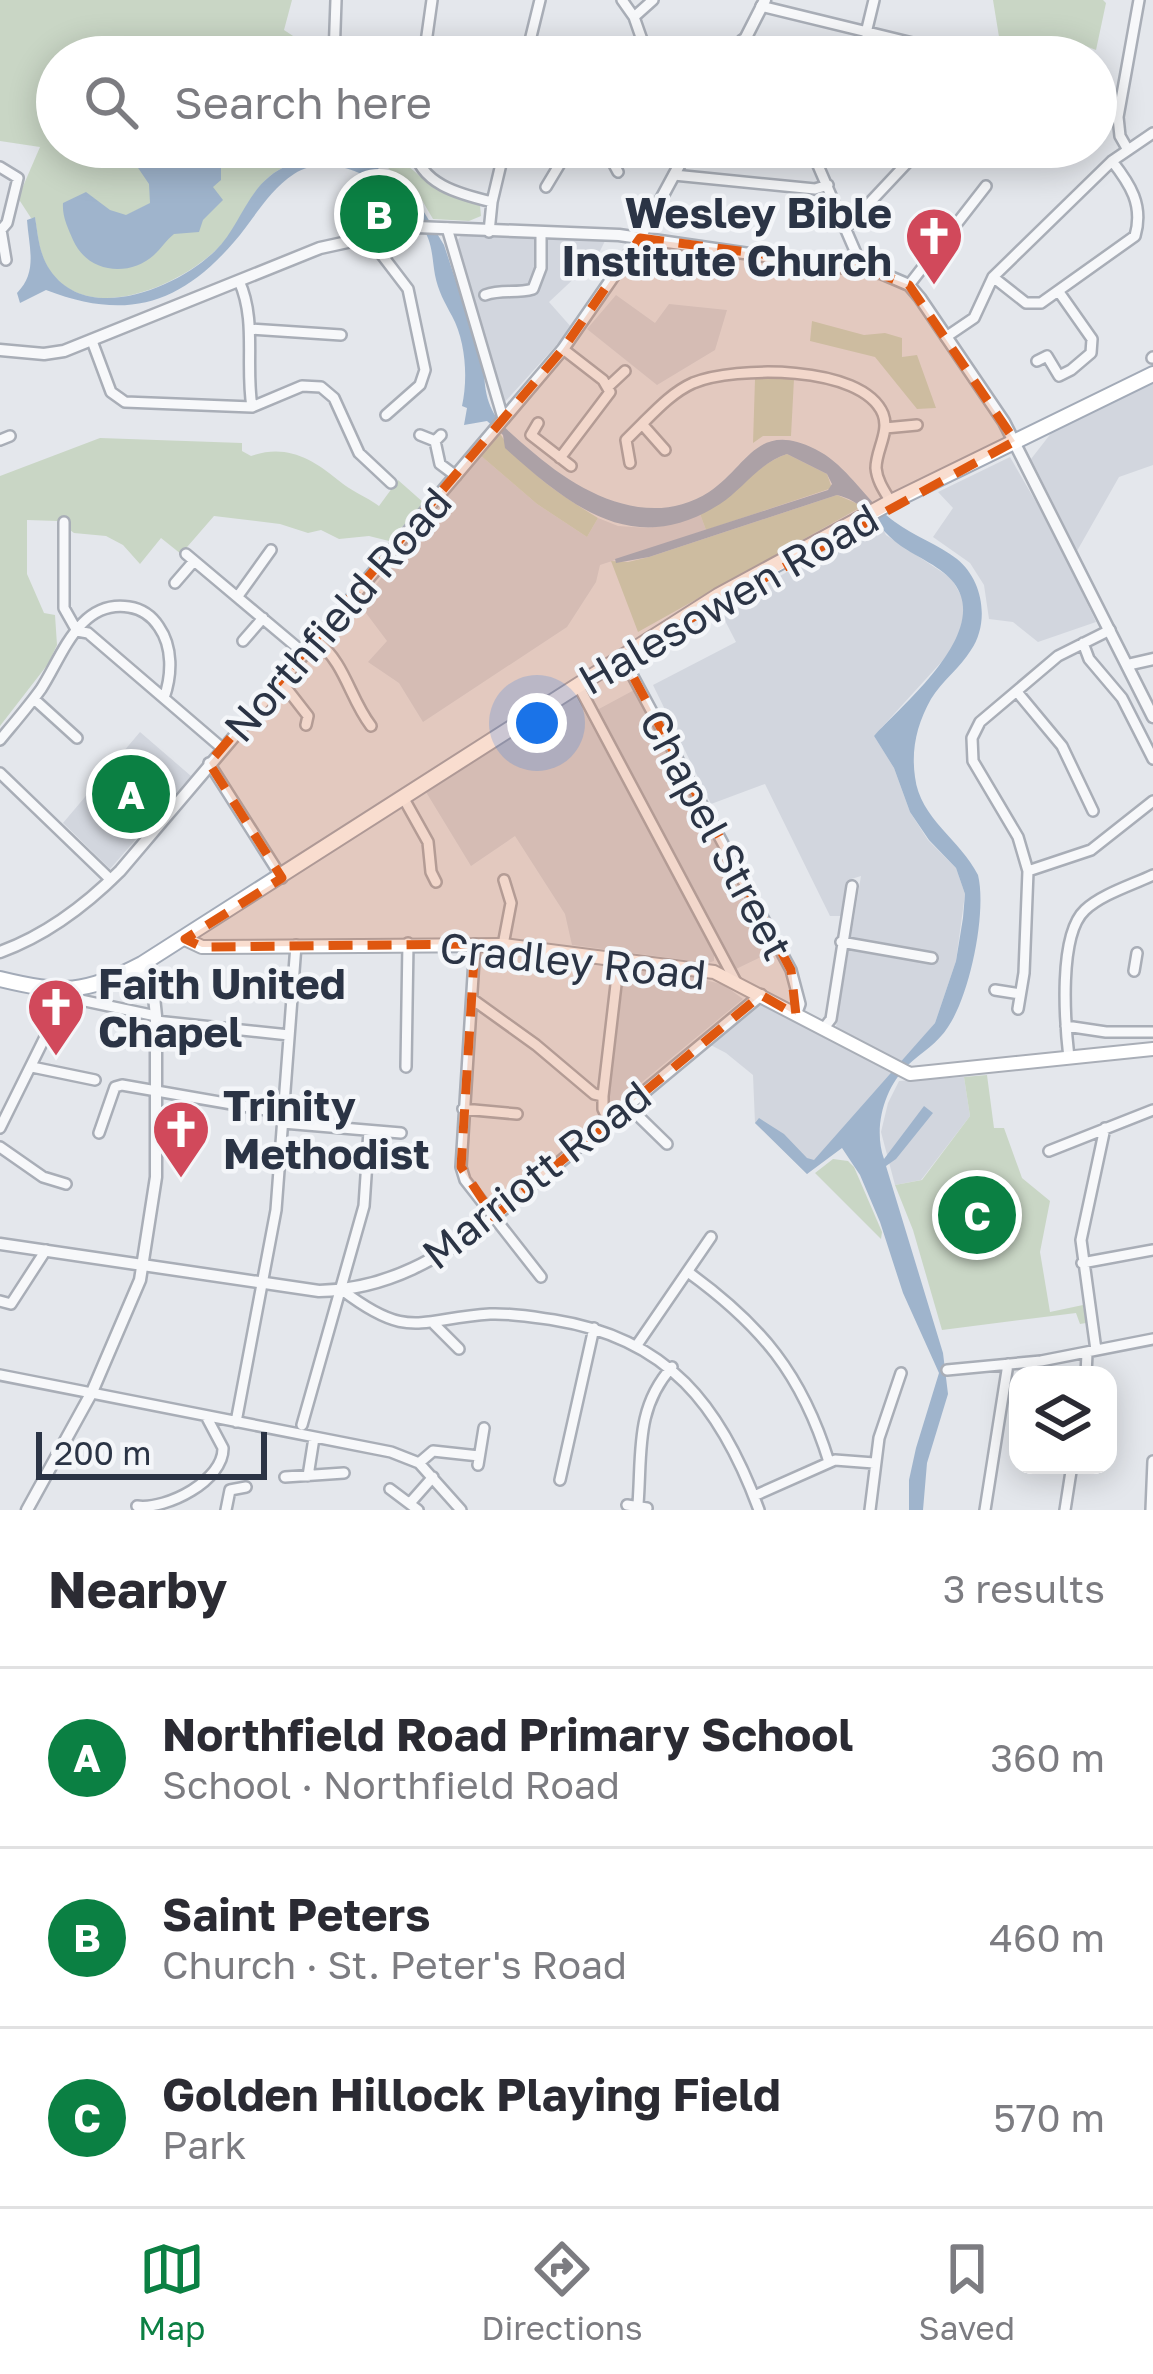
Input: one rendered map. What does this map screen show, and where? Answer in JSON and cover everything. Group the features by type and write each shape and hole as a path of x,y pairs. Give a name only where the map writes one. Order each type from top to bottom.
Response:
{"main road":[{"name":"Halesowen Road","path":"0,979 64,992 108,982 282,878 718,596 888,504 1153,374"},
{"name":"Cradley Road","path":"185,939 202,947 503,945 714,973 918,1075 1153,1049"}],"street":[{"path":"335,36 336,0"},
{"path":"427,36 433,0"},
{"path":"531,36 540,0"},
{"path":"622,0 641,36"},
{"path":"634,17 652,0"},
{"path":"866,34 874,0"},
{"path":"1128,150 1118,117 1139,0"},
{"path":"744,36 763,3 875,36"},
{"path":"1117,158 1153,133"},
{"path":"0,167 18,178 7,223 0,231 6,260"},
{"path":"420,168 452,190 492,202"},
{"path":"490,232 501,168"},
{"path":"546,187 557,168"},
{"path":"616,168 618,172"},
{"name":"Northfield Road","path":"0,952 63,920 111,880 563,350 640,238 678,168"},
{"path":"820,168 862,267"},
{"path":"845,229 902,168"},
{"path":"946,337 974,318 993,277 1105,168"},
{"path":"993,277 1031,305 1058,292 1137,231 1133,189 1117,168"},
{"path":"674,175 815,189 828,185"},
{"path":"909,285 986,186"},
{"path":"0,350 44,354 92,341 320,248 416,226 640,238 862,267 909,285 1015,441 1153,717"},
{"path":"443,228 503,418"},
{"path":"378,233 382,255 408,289 424,370 420,385 390,411 387,395"},
{"path":"484,295 533,289 541,268 542,234"},
{"path":"239,280 250,329 247,370 252,407"},
{"path":"1037,361 1047,356 1059,376 1091,352 1092,339 1058,292"},
{"path":"250,329 341,335"},
{"path":"92,341 116,399 252,407 302,386 321,387 334,398 359,453 391,483"},
{"path":"563,350 609,386"},
{"path":"560,458 606,402 609,386 625,371"},
{"path":"630,463 626,440 684,388 711,377 818,376 854,388 880,409 885,428 877,474 888,504"},
{"path":"538,423 530,435 571,466"},
{"path":"642,424 665,449"},
{"path":"885,428 917,425"},
{"path":"420,435 438,438 440,464 456,476"},
{"path":"64,522 64,608 77,631"},
{"path":"238,596 271,550"},
{"path":"175,583 190,558 305,654"},
{"path":"0,740 34,699 68,640 85,620 110,608 136,608 152,617 169,650 164,698"},
{"path":"243,641 263,618"},
{"path":"77,631 88,633 107,648 223,748"},
{"path":"1018,1009 1028,871 1018,837 984,785 972,756 972,738 980,722 1058,656 1109,631"},
{"path":"316,640 333,654 371,726"},
{"path":"1082,643 1089,659 1122,698 1153,759"},
{"name":"Chapel Street","path":"622,656 791,970 800,1004 796,1015"},
{"path":"1127,665 1153,659"},
{"path":"280,680 308,716 306,725"},
{"path":"578,685 736,982"},
{"path":"1018,693 1062,746 1093,811"},
{"path":"34,699 76,738"},
{"path":"209,763 282,878"},
{"path":"0,773 111,880"},
{"path":"404,799 428,842 430,872 436,882"},
{"path":"1028,871 1091,850 1153,800"},
{"path":"1070,1058 1068,970 1076,922 1091,905 1153,875"},
{"path":"503,945 511,904 504,880"},
{"path":"824,1028 831,1019 852,886"},
{"path":"841,942 932,958"},
{"path":"406,1067 408,943"},
{"path":"475,944 461,1167 465,1180 541,1277"},
{"path":"236,1422 276,1210 296,945"},
{"path":"609,1121 603,1096 619,959"},
{"path":"1136,963 1153,963"},
{"path":"27,1510 92,1392 143,1266 155,1196 156,1018 142,964"},
{"path":"995,990 1020,994"},
{"path":"0,1128 64,992 71,998 156,1018 289,1035"},
{"name":"Marriott Road","path":"0,1244 262,1284 342,1290 408,1273 494,1217 760,995"},
{"path":"472,999 594,1094 603,1096"},
{"path":"1066,1026 1153,1032"},
{"path":"32,1067 95,1080"},
{"path":"99,1132 116,1088 122,1085 283,1118 401,1133"},
{"path":"628,1106 667,1144"},
{"path":"463,1109 517,1114"},
{"path":"1049,1151 1153,1110"},
{"path":"1088,1366 1083,1222 1105,1128"},
{"path":"302,1425 364,1206 369,1131"},
{"path":"0,1147 43,1177 66,1184"},
{"path":"637,1345 711,1237"},
{"path":"0,1301 11,1304 46,1250"},
{"path":"1082,1263 1153,1250"},
{"path":"688,1272 734,1307 773,1347 807,1401 829,1462"},
{"path":"342,1290 386,1317 411,1324 506,1314 595,1328 637,1345 672,1367 713,1417 759,1510"},
{"path":"434,1324 459,1348"},
{"path":"560,1480 595,1328"},
{"path":"947,1370 1091,1352 1153,1339"},
{"path":"985,1510 1008,1364"},
{"path":"637,1506 643,1418 653,1392 672,1367"},
{"path":"870,1510 874,1463 901,1373"},
{"path":"0,1375 364,1446 419,1463 461,1510"},
{"path":"882,1381 894,1384"},
{"path":"137,1506 154,1508 179,1500 218,1467 223,1448 206,1416"},
{"path":"419,1463 433,1451 478,1460 484,1428"},
{"path":"308,1476 314,1438"},
{"path":"1151,1510 1153,1461"},
{"path":"754,1496 829,1462 874,1463"},
{"path":"549,1464 562,1467"},
{"path":"218,1467 230,1490 226,1510"},
{"path":"285,1478 344,1473"},
{"path":"1065,1510 1071,1474"},
{"path":"390,1489 414,1506 433,1477"},
{"path":"230,1490 246,1486"}],"highlighted area":[{"path":"640,238 862,267 909,285 1015,441 622,656 791,970 796,1015 761,995 494,1217 461,1167 475,944 202,947 185,939 282,878 209,763 563,349"}],"shaded area":[{"path":"462,234 605,241 597,257 549,302 572,328 502,405 455,244"},
{"path":"616,295 655,323 669,304 727,310 715,350 657,385 587,329"},
{"path":"1153,381 1153,465 1119,477 1077,551 1031,459 1052,432"},
{"path":"480,455 537,504 587,537 598,518 618,526 649,528 700,514 706,530 600,565 596,582 567,627 423,722 399,683 368,662 387,641 357,601 370,592"},
{"path":"1010,457 1096,622 1038,642 1013,622 989,619 984,585 970,563 933,537 953,508 938,492"},
{"path":"878,519 886,535 951,578 966,616 945,658 874,736 894,768 910,812 928,840 956,868 965,894 956,961 935,1023 902,1062 836,1027 861,876 848,880 841,916 830,916 765,784 711,804 653,685 736,642 720,611"},
{"path":"636,689 771,952 736,969 597,710"},
{"path":"576,697 714,952 714,961 572,945 565,914 515,836 471,866 426,792"},
{"path":"140,732 191,776 110,869 63,823"},
{"path":"625,966 724,985 743,999 613,1106 609,1099"},
{"path":"761,995 899,1069 807,1174 755,1123 753,1075 705,1042"},
{"path":"964,1077 970,1116 921,1180 895,1185 881,1132 899,1081"}],"green space":[{"path":"0,0 292,0 284,30 293,36 36,36 36,146 0,141"},
{"path":"993,0 1106,3 1099,36 999,36"},
{"path":"36,156 36,168 283,168 256,191 222,244 206,259 162,285 113,298 67,288 50,271 35,218 18,198"},
{"path":"388,168 410,168 441,191 480,205 481,216 469,221 433,219 419,195"},
{"path":"812,321 864,335 885,333 902,338 902,357 917,355 936,408 917,409 875,357 810,341"},
{"path":"755,379 794,379 791,436 763,436 753,443"},
{"path":"499,432 530,470 598,518 587,537 537,504 480,455"},
{"path":"100,438 242,443 242,451 251,456 276,452 308,460 379,506 398,480 424,503 389,541 369,536 339,539 321,530 308,533 280,524 214,516 181,554 161,538 140,564 123,545 106,536 74,533 58,521 27,520 27,574 44,613 55,615 57,645 0,726 0,476"},
{"path":"787,454 827,474 832,488 706,530 700,514"},
{"path":"837,495 863,506 638,632 611,561 649,557"},
{"path":"987,1075 994,1128 1004,1128 1022,1178 1050,1201 1040,1252 1050,1312 1083,1305 1086,1323 1080,1324 1076,1313 942,1330 895,1185 922,1180 970,1116 964,1077"},
{"path":"833,1159 854,1167 881,1239 815,1173"}],"water":[{"path":"138,168 221,168 221,180 213,187 223,200 203,220 199,232 174,234 157,253 133,267 110,268 89,260 73,240 63,203 86,192 110,210 126,215 150,203 149,184"},
{"path":"309,168 294,174 269,197 213,264 170,294 125,305 100,304 46,290 20,303 17,293 30,268 27,220 35,217 43,258 66,287 87,296 133,295 179,277 215,251 254,193 278,170"},
{"path":"344,168 378,168 416,199 444,245 496,417 554,469 595,494 640,507 664,508 709,492 766,443 795,441 827,456 895,522 957,559 973,578 982,614 977,639 931,699 919,727 914,757 924,805 978,875 975,953 956,1013 940,1038 900,1074 880,1122 884,1159 924,1106 933,1113 886,1166 943,1353 948,1394 927,1463 923,1510 909,1510 909,1480 939,1373 903,1293 860,1175 842,1148 807,1174 755,1123 759,1118 814,1160 935,1023 956,961 965,894 956,868 910,812 894,768 874,736 923,686 953,644 962,602 954,583 892,539 865,510 837,495 649,557 616,563 615,559 828,490 832,484 827,474 787,454 768,463 720,504 688,520 659,527 631,526 578,506 505,448 503,435 487,421 464,425 463,349 438,286 427,236 401,201"}],"place":[{"name":"Saint Peters","path":"379,214"},
{"name":"Wesley Bible Institute Church","path":"934,287"},
{"name":"Northfield Road Primary School","path":"131,794"},
{"name":"Faith United Chapel","path":"56,1058"},
{"name":"Trinity Methodist","path":"181,1180"},
{"name":"Golden Hillock Playing Field","path":"977,1215"}]}
